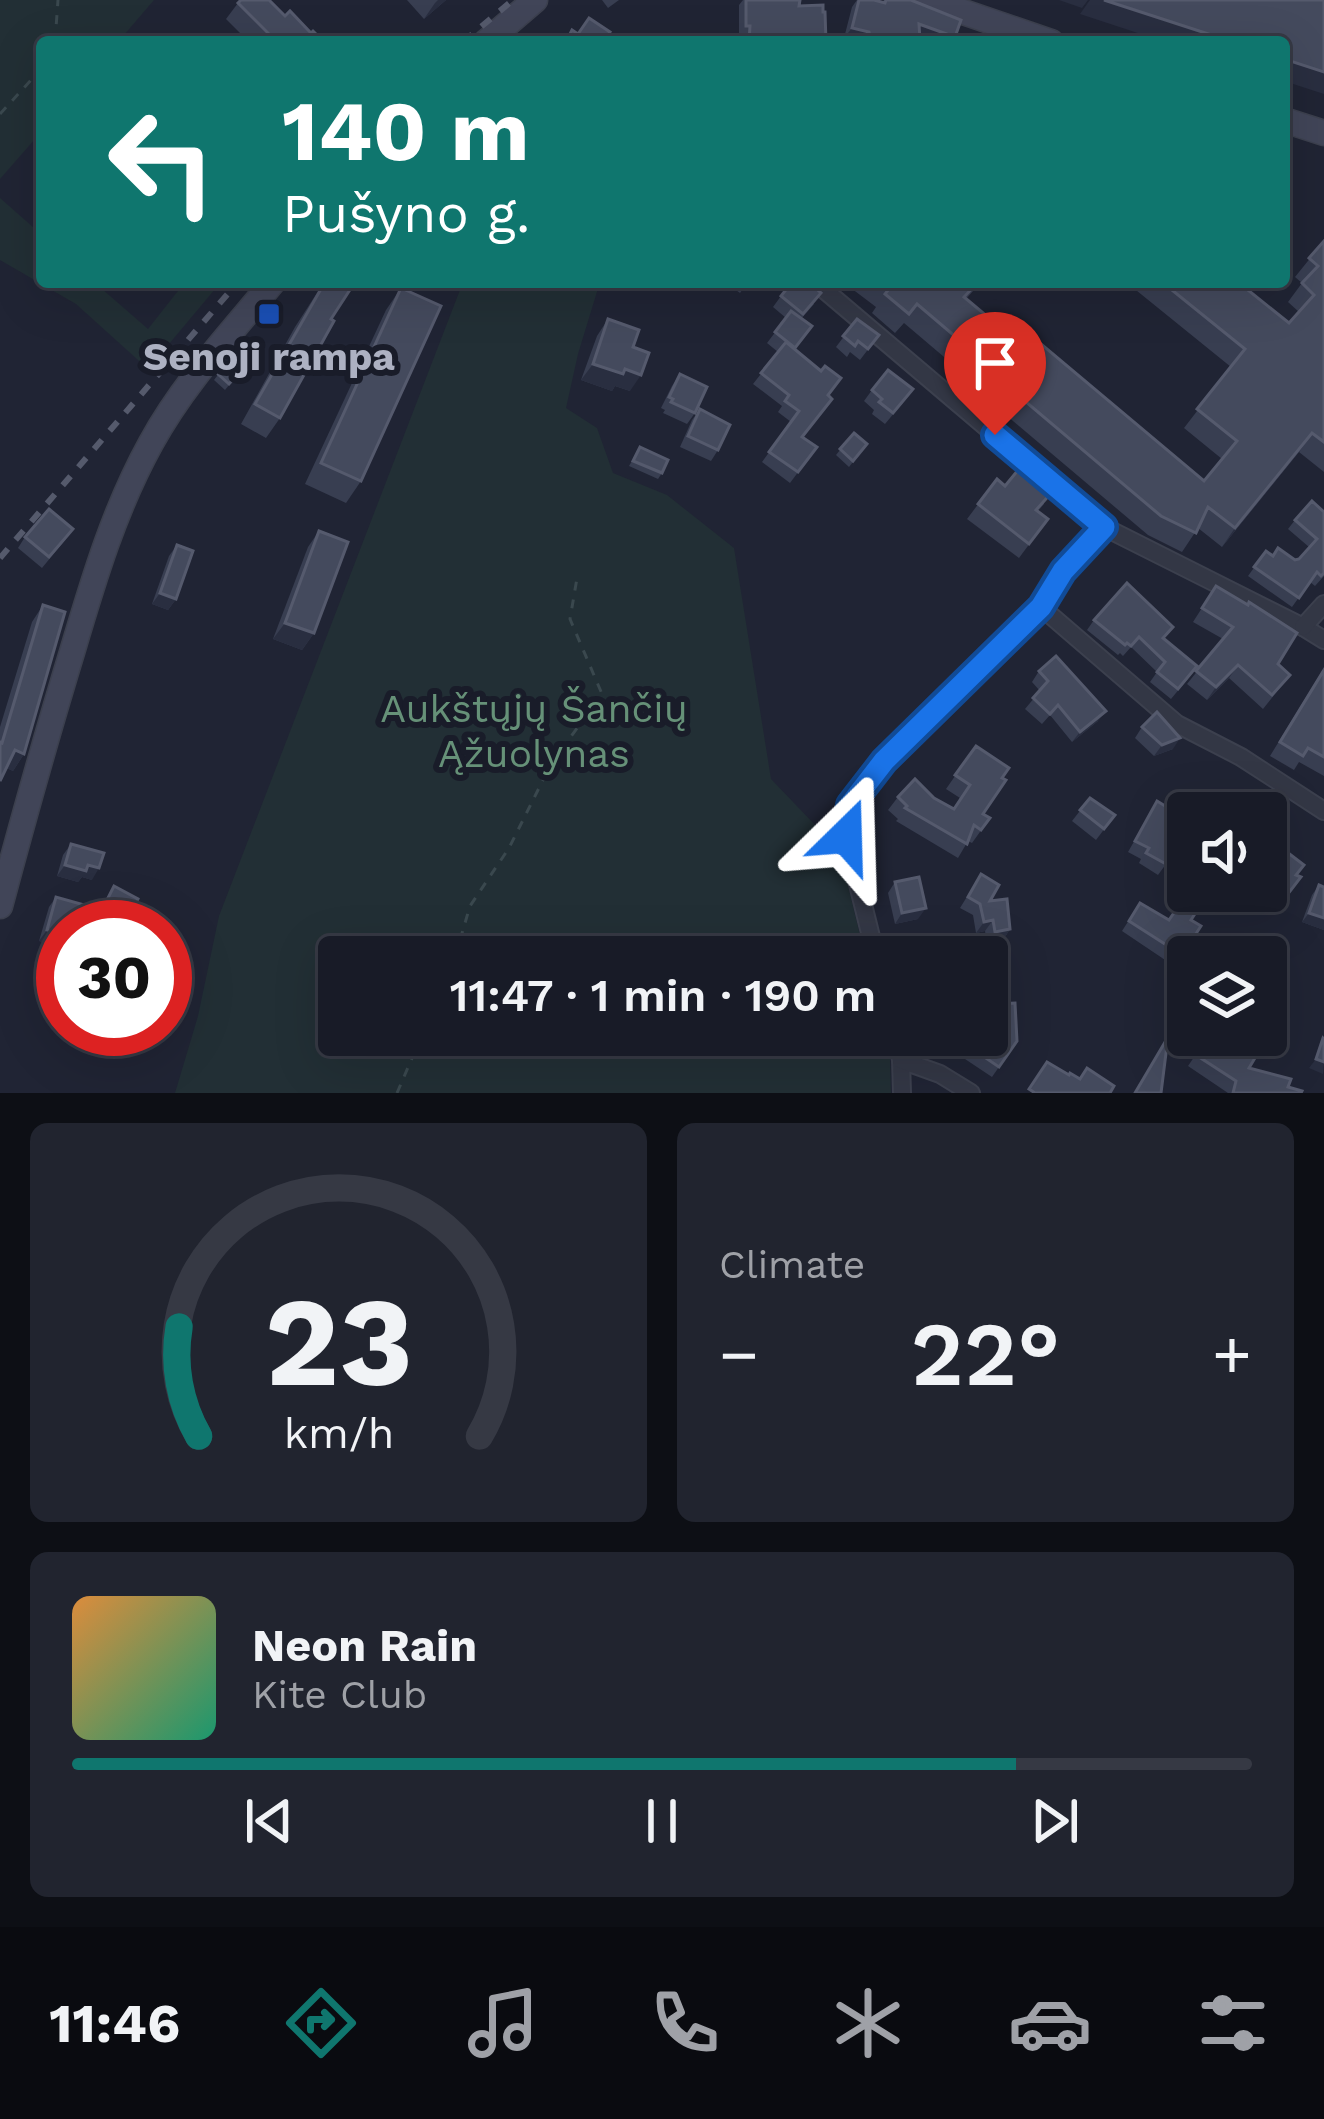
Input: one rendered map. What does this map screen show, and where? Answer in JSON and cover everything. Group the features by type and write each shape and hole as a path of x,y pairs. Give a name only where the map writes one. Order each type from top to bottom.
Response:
{"street":[{"path":"493,36 535,0"},
{"path":"928,0 1008,35"},
{"path":"1290,122 1324,133"},
{"path":"0,906 44,744 119,510 153,438 206,362 269,288"},
{"path":"821,288 1104,527 1324,640"},
{"path":"871,936 846,836 850,805 884,761 1041,607 1063,571 1104,527"},
{"path":"1303,627 1324,604"},
{"path":"1041,607 1177,724 1241,757 1324,811"},
{"path":"900,1056 902,1093"},
{"path":"901,1060 940,1074 971,1093"}],"path":[{"path":"56,36 58,0"},
{"path":"0,114 36,75"},
{"path":"461,936 470,906 508,848 551,764 602,694 570,620 577,578"},
{"path":"397,1093 413,1056"}],"green space":[{"path":"0,0 154,0 123,36 36,36 36,138 0,179"},
{"path":"0,198 36,230 36,281 0,260"},
{"path":"48,288 101,288 148,329 180,288 216,288 148,369 76,304"},
{"name":"Aukštųjų Šančių Ąžuolynas","path":"461,288 598,288 566,408 597,428 613,473 667,495 734,548 771,779 840,851 860,936 318,936 318,1056 890,1056 891,1093 175,1093 186,1056 192,1056 219,916"}],"building":[{"path":"269,0 318,36 271,36 238,3"},
{"path":"746,0 800,0 799,6 823,5 826,36 749,36 750,26 746,26"},
{"path":"859,0 911,0 961,20 955,36 919,24 920,36 870,36 852,28"},
{"path":"1104,0 1324,0 1324,72 1290,61 1290,36 1215,36"},
{"path":"589,18 610,32 607,36 569,36 572,30 578,34"},
{"path":"1324,241 1324,442 1312,433 1235,528 1208,507 1196,533 1161,516 917,304 909,314 885,294 888,288 972,288 964,297 1025,348 1034,338 1204,481 1237,441 1197,409 1245,349 1169,288 1245,288 1289,323 1314,295 1302,283 1318,266 1309,258"},
{"path":"322,288 351,288 280,418 255,404"},
{"path":"401,288 441,306 361,481 321,463"},
{"path":"787,288 816,288 821,293 803,314 781,296"},
{"path":"791,311 812,326 795,348 775,332"},
{"path":"608,319 639,330 633,347 649,353 641,375 593,364"},
{"path":"857,319 879,335 868,349 843,336"},
{"path":"786,342 821,371 825,366 841,378 828,395 832,399 802,437 817,447 798,472 769,452 799,411 785,401 789,395 761,373"},
{"path":"227,363 239,373 229,384 218,374"},
{"path":"888,370 913,389 893,413 872,390"},
{"path":"680,374 707,387 695,413 669,397"},
{"path":"700,409 730,425 718,450 688,436"},
{"path":"854,433 867,444 853,461 840,449"},
{"path":"640,447 668,460 662,473 633,461"},
{"path":"1027,459 1043,471 1038,476 1054,490 1036,510 1048,519 1029,544 978,504 997,479 1005,486"},
{"path":"1312,501 1324,512 1324,573 1317,572 1299,598 1254,567 1266,551 1273,556 1278,548 1299,559 1317,539 1295,520"},
{"path":"49,509 73,529 49,557 25,537"},
{"path":"319,531 348,542 314,633 285,623"},
{"path":"177,545 193,551 176,599 160,593"},
{"path":"1127,583 1173,627 1163,638 1197,666 1178,689 1157,672 1165,662 1139,637 1131,646 1125,645 1094,620"},
{"path":"1216,586 1297,633 1278,664 1290,675 1272,695 1238,665 1216,687 1196,671 1233,627 1202,608"},
{"path":"43,605 65,612 24,754 15,750 0,781 0,742"},
{"path":"1056,656 1106,711 1080,732 1058,705 1050,714 1033,698 1048,681 1039,671"},
{"path":"1324,670 1324,757 1308,748 1303,756 1280,742"},
{"path":"1157,712 1180,738 1162,745 1142,727"},
{"path":"976,746 1009,768 983,814 990,818 981,830 974,825 967,844 905,808 898,797 915,779 954,809 970,785 955,775"},
{"path":"1090,798 1115,815 1104,829 1080,810"},
{"path":"1157,801 1167,807 1166,864 1135,841"},
{"path":"71,844 104,853 99,868 88,865 86,871 65,865"},
{"path":"1287,852 1304,865 1296,875 1301,877 1287,895"},
{"path":"981,874 999,885 990,901 1007,899 1010,929 995,932 993,920 984,922 980,904 968,897"},
{"path":"919,877 926,908 902,913 895,882"},
{"path":"1319,885 1324,887 1324,918 1309,913"},
{"path":"114,886 138,899 138,900 107,900"},
{"path":"1140,903 1169,920 1175,912 1196,912 1191,920 1201,926 1194,936 1167,936 1167,945 1129,921"},
{"path":"1008,1003 1015,1003 1017,1041 1008,1054"},
{"path":"1167,1039 1161,1093 1135,1093"},
{"path":"1324,1039 1324,1062 1316,1059"},
{"path":"983,1056 1007,1056 999,1067"},
{"path":"1198,1056 1256,1056 1249,1068 1291,1079 1288,1087 1302,1091 1233,1093 1236,1081"},
{"path":"1047,1062 1080,1079 1087,1068 1114,1086 1110,1093 1035,1093 1029,1089"}],"railway":[{"path":"470,36 513,0"},
{"path":"0,558 233,288"}],"place":[{"name":"Senoji rampa","path":"269,314"}],"route":[{"path":"846,836 850,805 884,761 1041,607 1063,571 1104,527 995,435"}]}
